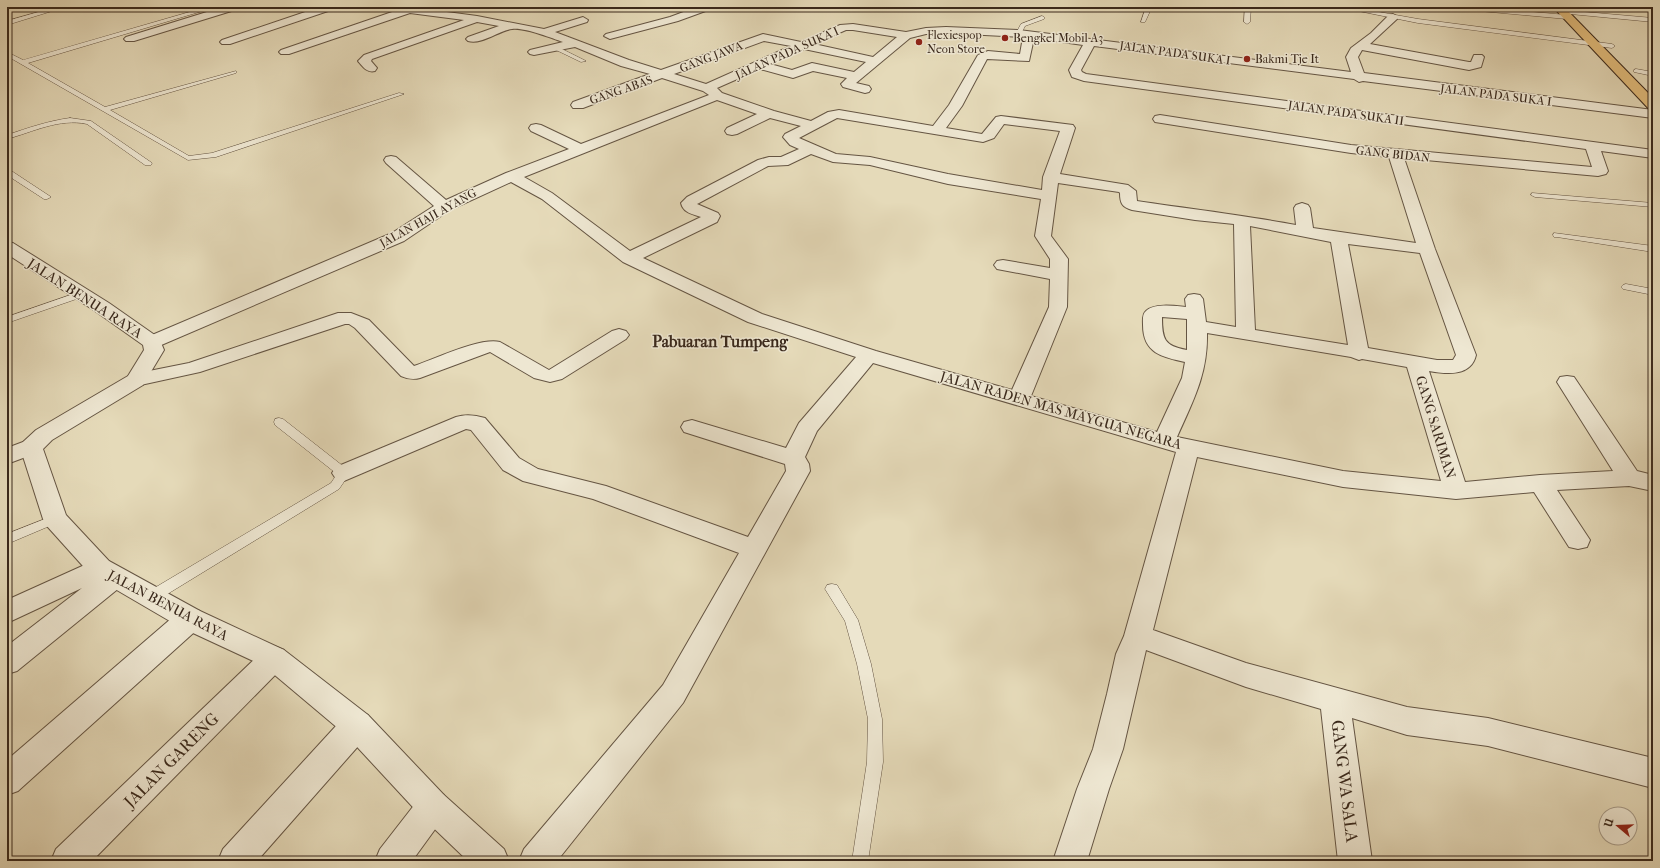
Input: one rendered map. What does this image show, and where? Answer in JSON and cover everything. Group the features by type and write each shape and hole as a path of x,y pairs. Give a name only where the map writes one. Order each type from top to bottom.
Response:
{"main road":[{"path":"1568,12 1595,28 1653,87"},
{"path":"1568,12 1592,44 1652,106"}],"street":[{"path":"130,39 234,7"},
{"path":"226,42 330,7"},
{"path":"385,7 478,19 545,32 625,63 712,92 769,114 812,125"},
{"path":"428,12 439,7"},
{"path":"675,8 702,9"},
{"path":"610,36 702,9"},
{"path":"285,52 409,10"},
{"path":"1359,78 1352,57 1355,50 1393,17"},
{"path":"371,68 364,61 368,57 478,19"},
{"path":"545,32 583,20"},
{"path":"472,39 514,25"},
{"name":"JALAN PADA SUKA I","path":"712,92 758,65 844,27 853,27 906,35 926,31 946,30 1024,34 1359,78 1652,106"},
{"path":"936,131 955,106 982,57 988,55 1025,58 1024,34"},
{"path":"865,89 847,84 906,35"},
{"name":"GANG JAWA","path":"663,75 758,39 767,38 801,46"},
{"name":"JALAN PADA SUKA II","path":"1090,42 1075,70 1076,74 1080,76 1653,154"},
{"path":"534,52 576,43"},
{"path":"801,46 876,61"},
{"path":"1360,46 1469,66 1477,64 1478,57"},
{"path":"758,65 793,74 812,66 856,76"},
{"name":"GANG ABAS","path":"578,105 663,75"},
{"name":"JALAN HAJI AYANG","path":"152,342 398,237 444,208 511,176 582,150 712,92"},
{"path":"1271,103 1274,138"},
{"path":"732,131 769,114"},
{"path":"1019,399 1058,307 1058,259 1043,236 1049,196 1051,177 1068,128 1002,120 998,123 992,134 983,138 839,114 833,115 790,137 795,142 833,158 870,161 948,179 1049,196"},
{"name":"GANG BIDAN","path":"1160,119 1331,147 1598,172 1601,171 1592,146"},
{"path":"536,128 582,150"},
{"path":"629,258 711,219 712,216 690,207 689,203 693,200 763,163 769,161 783,162 810,149"},
{"path":"1195,358 1169,352 1155,341 1152,314 1156,312 1196,313 1246,335 1358,354 1450,367 1460,366 1466,360 1466,355 1427,249 1395,154"},
{"path":"391,160 444,208"},
{"name":"JALAN RADEN MAS MAYGUA NEGARA","path":"511,176 547,196 629,258 755,318 869,355 1164,442 1343,479 1456,491 1540,483 1629,478 1653,483"},
{"path":"1051,177 1126,188 1128,191 1128,202 1132,205 1195,215 1242,220 1339,238 1427,249"},
{"path":"1302,208 1305,231"},
{"path":"1242,220 1246,335"},
{"path":"1339,238 1358,354"},
{"name":"JALAN BENUA RAYA","path":"7,247 102,306 152,342 154,350 136,380 44,435 31,447 54,519 108,573 150,598 190,619 274,658 357,725 432,806 492,861"},
{"path":"1003,265 1058,275"},
{"path":"1164,442 1192,378 1198,343 1196,313"},
{"path":"136,380 193,368 338,319 347,318 356,319 362,324 408,372 413,374 485,347 493,346 541,374 550,376 555,375 619,335"},
{"path":"793,458 807,428 869,355"},
{"name":"GANG SARIMAN","path":"1416,362 1456,491"},
{"path":"1568,382 1629,478"},
{"path":"344,473 464,422 472,422 477,423 511,464 531,475 598,492 755,549"},
{"path":"536,861 673,694 798,471 798,464 793,458 692,427"},
{"path":"1070,861 1093,789 1108,749 1122,694 1130,654 1138,636 1189,446"},
{"path":"7,456 31,447"},
{"path":"1540,483 1578,540"},
{"path":"7,612 108,573"},
{"path":"7,662 108,573"},
{"path":"7,780 190,619"},
{"path":"1138,636 1246,674 1407,721 1488,732 1653,773"},
{"name":"JALAN GARENG","path":"68,861 274,658"},
{"name":"GANG WA SALA","path":"1335,701 1355,861"},
{"path":"235,861 357,725"},
{"path":"392,861 432,806"}],"lane":[{"path":"7,23 62,7"},
{"path":"23,62 213,7"},
{"path":"1143,20 1149,7"},
{"path":"1247,22 1248,7"},
{"path":"1342,7 1393,17 1612,46"},
{"path":"1422,7 1458,7 1568,12"},
{"path":"1470,7 1568,12 1653,20"},
{"path":"1614,17 1623,21 1653,24"},
{"path":"1024,34 1025,24 1042,18"},
{"path":"556,48 583,61"},
{"path":"7,54 188,158 213,155 401,94"},
{"path":"1636,71 1653,74"},
{"path":"105,109 234,72"},
{"path":"7,136 63,121 83,120 89,122 148,163"},
{"path":"7,172 47,197"},
{"path":"1535,195 1653,205"},
{"path":"1557,235 1653,249"},
{"path":"1626,287 1653,292"},
{"path":"7,320 82,294"},
{"path":"150,598 335,486 344,473 278,422"},
{"path":"7,539 54,519"},
{"path":"832,589 851,620 864,664 875,718 876,762 860,861"}],"place":[{"name":"Bengkel Mobil A3","path":"1005,38"},
{"name":"Flexiespop Neon Store","path":"919,42"},
{"name":"Bakmi Tje It","path":"1247,59"}],"district":[{"name":"Pabuaran Tumpeng","path":"720,341"}]}
